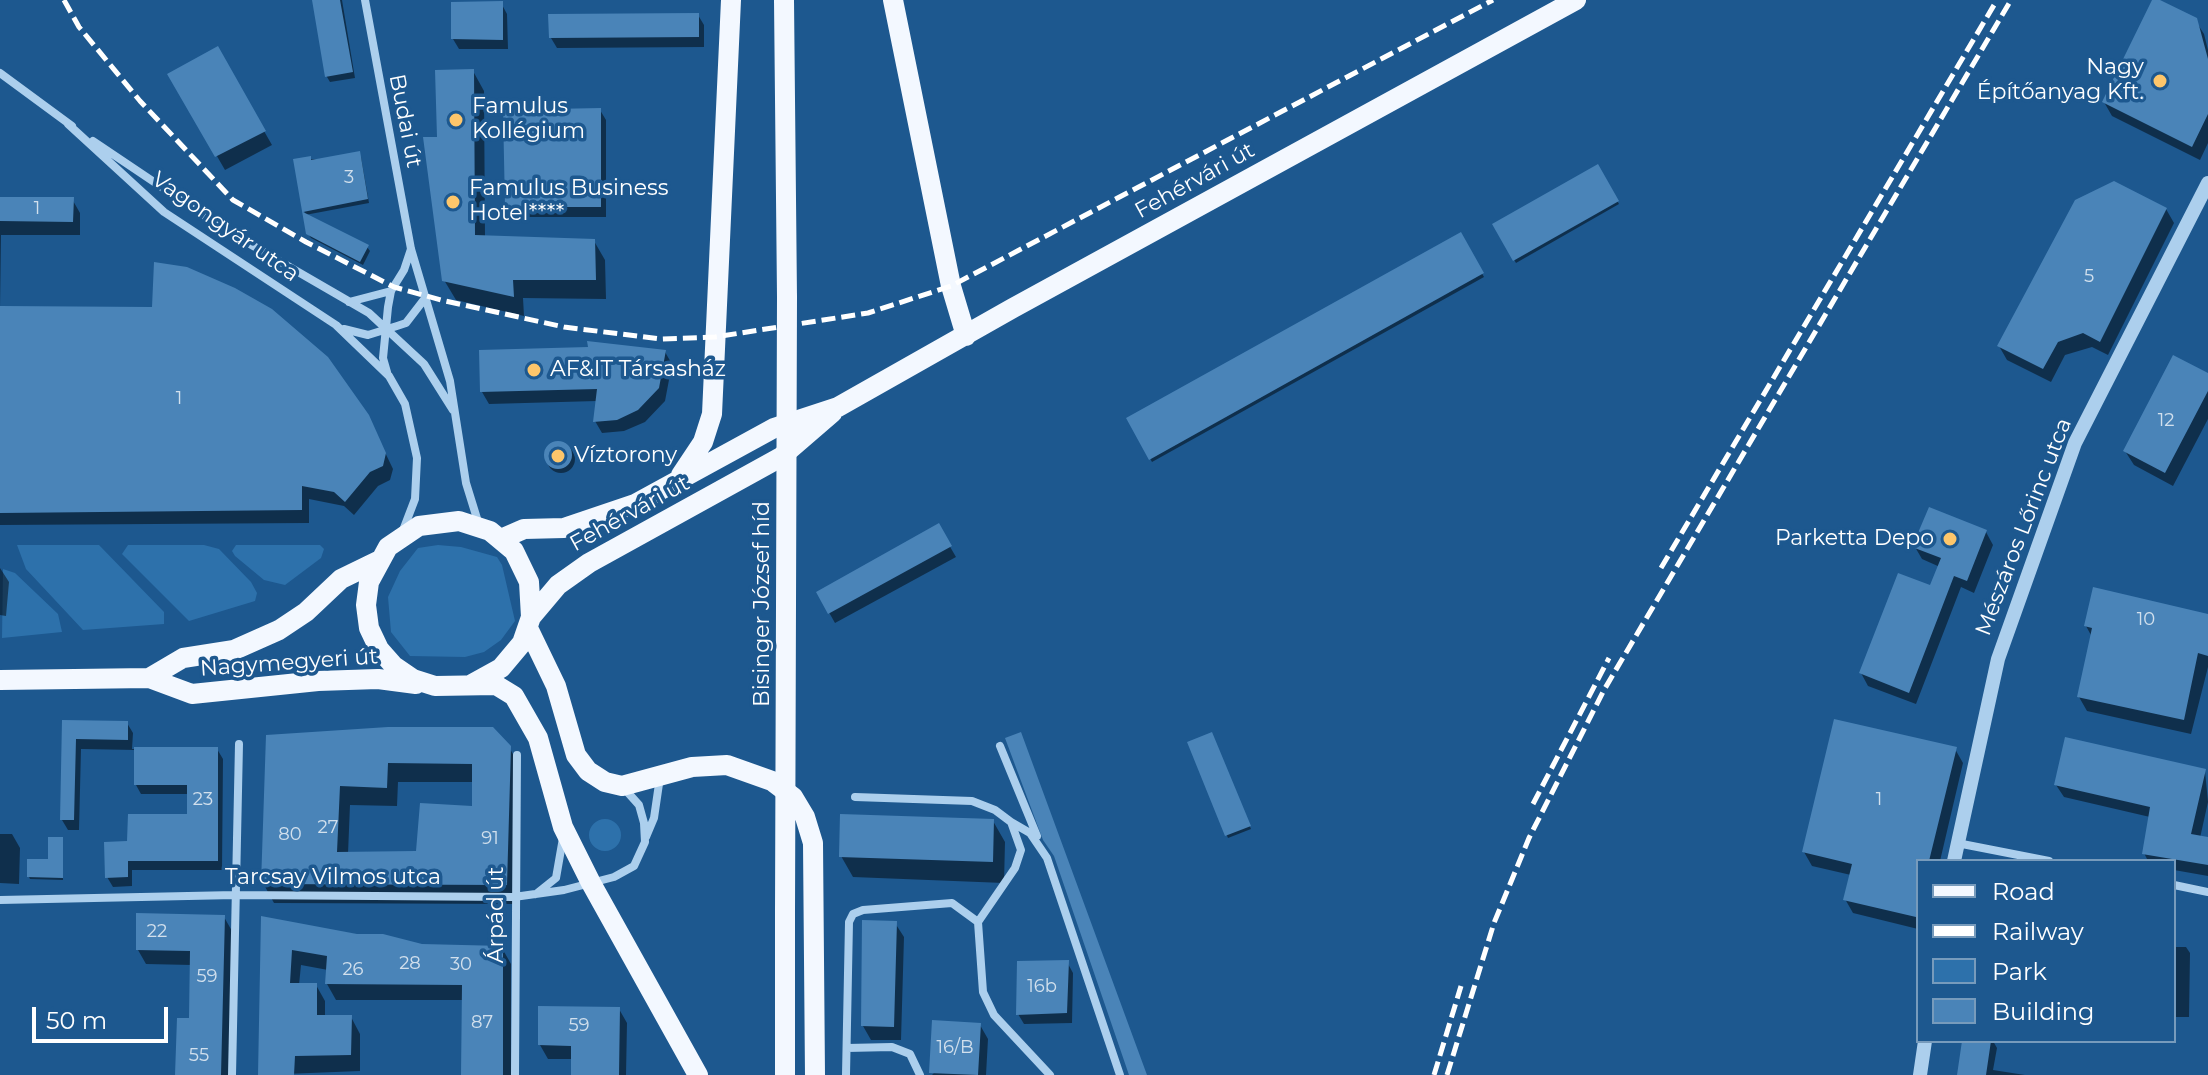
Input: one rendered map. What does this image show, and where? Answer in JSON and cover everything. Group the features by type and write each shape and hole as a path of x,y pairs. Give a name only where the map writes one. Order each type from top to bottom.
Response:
{"main road":[{"path":"678,480 699,451 712,414 731,0"},
{"name":"Bisinger József híd","path":"784,0 787,297 785,1075"},
{"path":"893,0 905,46 951,286 966,336"},
{"name":"Fehérvári út","path":"501,539 524,529 564,528 635,504 774,428 838,407 1576,0"},
{"name":"Fehérvári út","path":"530,622 558,585 578,570 781,457 838,407"},
{"path":"698,1075 563,827 538,738 514,696 496,685 435,686 413,679 394,666 374,638 366,605 369,582 378,561 401,536 439,521 479,526 501,539 518,559 529,582 530,622 556,686 576,755 588,771 605,782 622,786 660,774 727,765 750,771 793,797 805,817 813,843 815,1075"},
{"name":"Nagymegyeri út","path":"149,678 183,658 234,650 279,630 306,612 341,579 378,561"},
{"path":"472,684 507,663 530,622"},
{"name":"Nagymegyeri út","path":"0,680 149,678 192,694 318,681 378,679 435,686"}],"street":[{"name":"Budai út","path":"365,0 411,249 450,381 468,493 479,526"},
{"name":"Vagongyár utca","path":"0,73 68,124 224,229 386,327"},
{"name":"Vagongyár utca","path":"68,124 164,212 336,325 389,376"},
{"name":"Mészáros Lőrinc utca","path":"1954,859 1998,659 2075,443 2208,183"},
{"path":"401,536 415,499 417,458 405,404 383,358 391,291 404,270 411,249"},
{"path":"349,302 391,291"},
{"path":"336,325 361,335 377,333 386,327 406,323 426,296"},
{"name":"Budai út","path":"386,327 424,364 453,410"},
{"path":"232,1075 239,744"},
{"path":"1000,746 1047,858 1120,1075"},
{"name":"Árpád út","path":"515,1075 517,755"},
{"name":"Tarcsay Vilmos utca","path":"0,900 235,895 514,897 536,894 591,883 625,873 634,866 654,818 660,774"},
{"path":"622,786 639,805 645,842"},
{"path":"855,797 972,801 995,810 1030,833 1047,858"},
{"path":"1011,822 1021,850 1015,868 978,922 983,992 994,1015 1050,1075"},
{"path":"536,894 556,878 562,860 563,827"},
{"path":"1956,843 2039,859"},
{"path":"2176,885 2208,892"},
{"path":"846,1075 849,922 853,914 863,910 952,903 978,922"},
{"path":"1920,1075 1925,1043"},
{"path":"847,1048 892,1047 910,1054 920,1075"}],"green space":[{"path":"17,545 99,545 164,612 164,624 83,630 26,569"},
{"path":"128,545 204,545 219,549 251,582 257,593 255,601 189,621 122,554"},
{"path":"236,545 320,545 324,549 321,558 285,585 264,580 235,556 232,551"},
{"path":"438,545 461,547 497,557 502,565 515,621 501,640 484,652 465,657 410,656 391,632 388,597 400,571 418,548"},
{"path":"3,569 15,573 58,614 62,632 2,638"},
{"path":"605,819 616,824 621,835 616,846 605,851 594,846 589,835 594,824"}],"building":[{"path":"312,0 340,0 353,72 325,77"},
{"name":"Nagy Építőanyag Kft.","path":"2152,0 2160,0 2197,18 2208,59 2208,114 2192,147 2102,102"},
{"path":"503,1 503,40 451,39 451,2"},
{"path":"699,13 699,37 549,38 548,14"},
{"path":"218,46 266,131 215,157 167,74"},
{"name":"Famulus Business Hotel****","path":"474,69 475,235 595,239 596,280 513,280 514,297 442,281 423,137 437,137 435,70"},
{"path":"601,108 601,207 505,207 503,110"},
{"path":"360,151 368,199 303,212 369,245 360,262 306,234 293,159 311,156 311,160"},
{"path":"1598,164 1619,201 1513,261 1492,224"},
{"path":"2114,181 2167,208 2100,342 2083,333 2058,342 2043,369 1997,346 2075,200"},
{"path":"0,197 74,197 73,222 0,221"},
{"path":"1461,232 1484,273 1149,460 1126,418"},
{"path":"154,262 187,267 235,288 272,309 328,357 369,415 386,453 383,466 370,472 345,502 334,492 302,486 302,510 0,513 0,306 152,307"},
{"path":"587,341 666,350 659,388 638,410 617,420 593,422 597,389 480,392 479,350 588,347"},
{"path":"2173,355 2208,373 2208,391 2165,473 2123,451"},
{"name":"Víztorony","path":"558,441 568,445 572,455 568,465 558,469 548,465 544,455 548,445"},
{"path":"1929,507 1987,530 1967,581 1954,576 1909,693 1859,673 1898,573 1930,585 1941,558 1912,547"},
{"path":"939,523 952,546 828,614 816,592"},
{"path":"2093,587 2208,614 2208,656 2198,653 2184,720 2077,697 2092,628 2084,626"},
{"path":"1834,719 1957,747 1929,859 1916,859 1916,917 1843,900 1852,864 1802,852"},
{"path":"62,720 128,721 128,740 76,739 74,820 60,820"},
{"path":"388,727 493,727 511,746 507,885 261,884 266,735","holes":["388,763 472,764 472,806 420,803 416,851 337,852 340,786 387,788"]},
{"path":"1021,732 1147,1075 1129,1075 1054,856 1043,840 1005,738"},
{"path":"1212,732 1251,826 1225,836 1187,742"},
{"path":"2065,737 2206,769 2191,834 2208,837 2208,865 2142,854 2150,807 2054,785"},
{"path":"134,747 218,747 218,861 128,861 128,877 105,878 104,842 127,841 128,814 187,814 187,785 134,785"},
{"path":"840,814 994,819 993,862 839,857"},
{"path":"48,837 63,837 63,878 27,877 27,859 48,859"},
{"path":"136,913 225,915 221,1075 175,1075 177,1018 189,1018 190,951 136,950"},
{"path":"261,916 357,934 383,934 422,944 503,946 503,1075 461,1075 462,985 325,984 327,956 292,950 290,983 317,983 317,1015 352,1015 351,1055 295,1056 294,1075 258,1075"},
{"path":"862,920 897,921 894,1027 861,1026"},
{"path":"1069,960 1067,1013 1016,1015 1017,961"},
{"path":"538,1006 620,1007 619,1075 571,1075 571,1046 538,1045"},
{"path":"932,1020 981,1023 978,1075 929,1073"},
{"path":"1962,1043 1991,1043 1986,1075 1957,1075"}],"railway":[{"path":"64,0 79,27 140,101 233,200 306,242 394,287 441,300 564,327 661,339 715,337 868,313 951,286 1493,0"},
{"path":"1661,568 1997,0"},
{"path":"1447,1075 1494,923 1529,838 1604,690 2011,0"},
{"path":"1533,804 1609,658"},
{"path":"1434,1075 1461,986"}],"place":[{"name":"Nagy Építőanyag Kft.","path":"2160,81"},
{"name":"Famulus Kollégium","path":"456,120"},
{"name":"Famulus Business Hotel****","path":"453,202"},
{"name":"AF&IT Társasház","path":"534,370"},
{"name":"Víztorony","path":"558,456"},
{"name":"Parketta Depo","path":"1950,539"}]}
